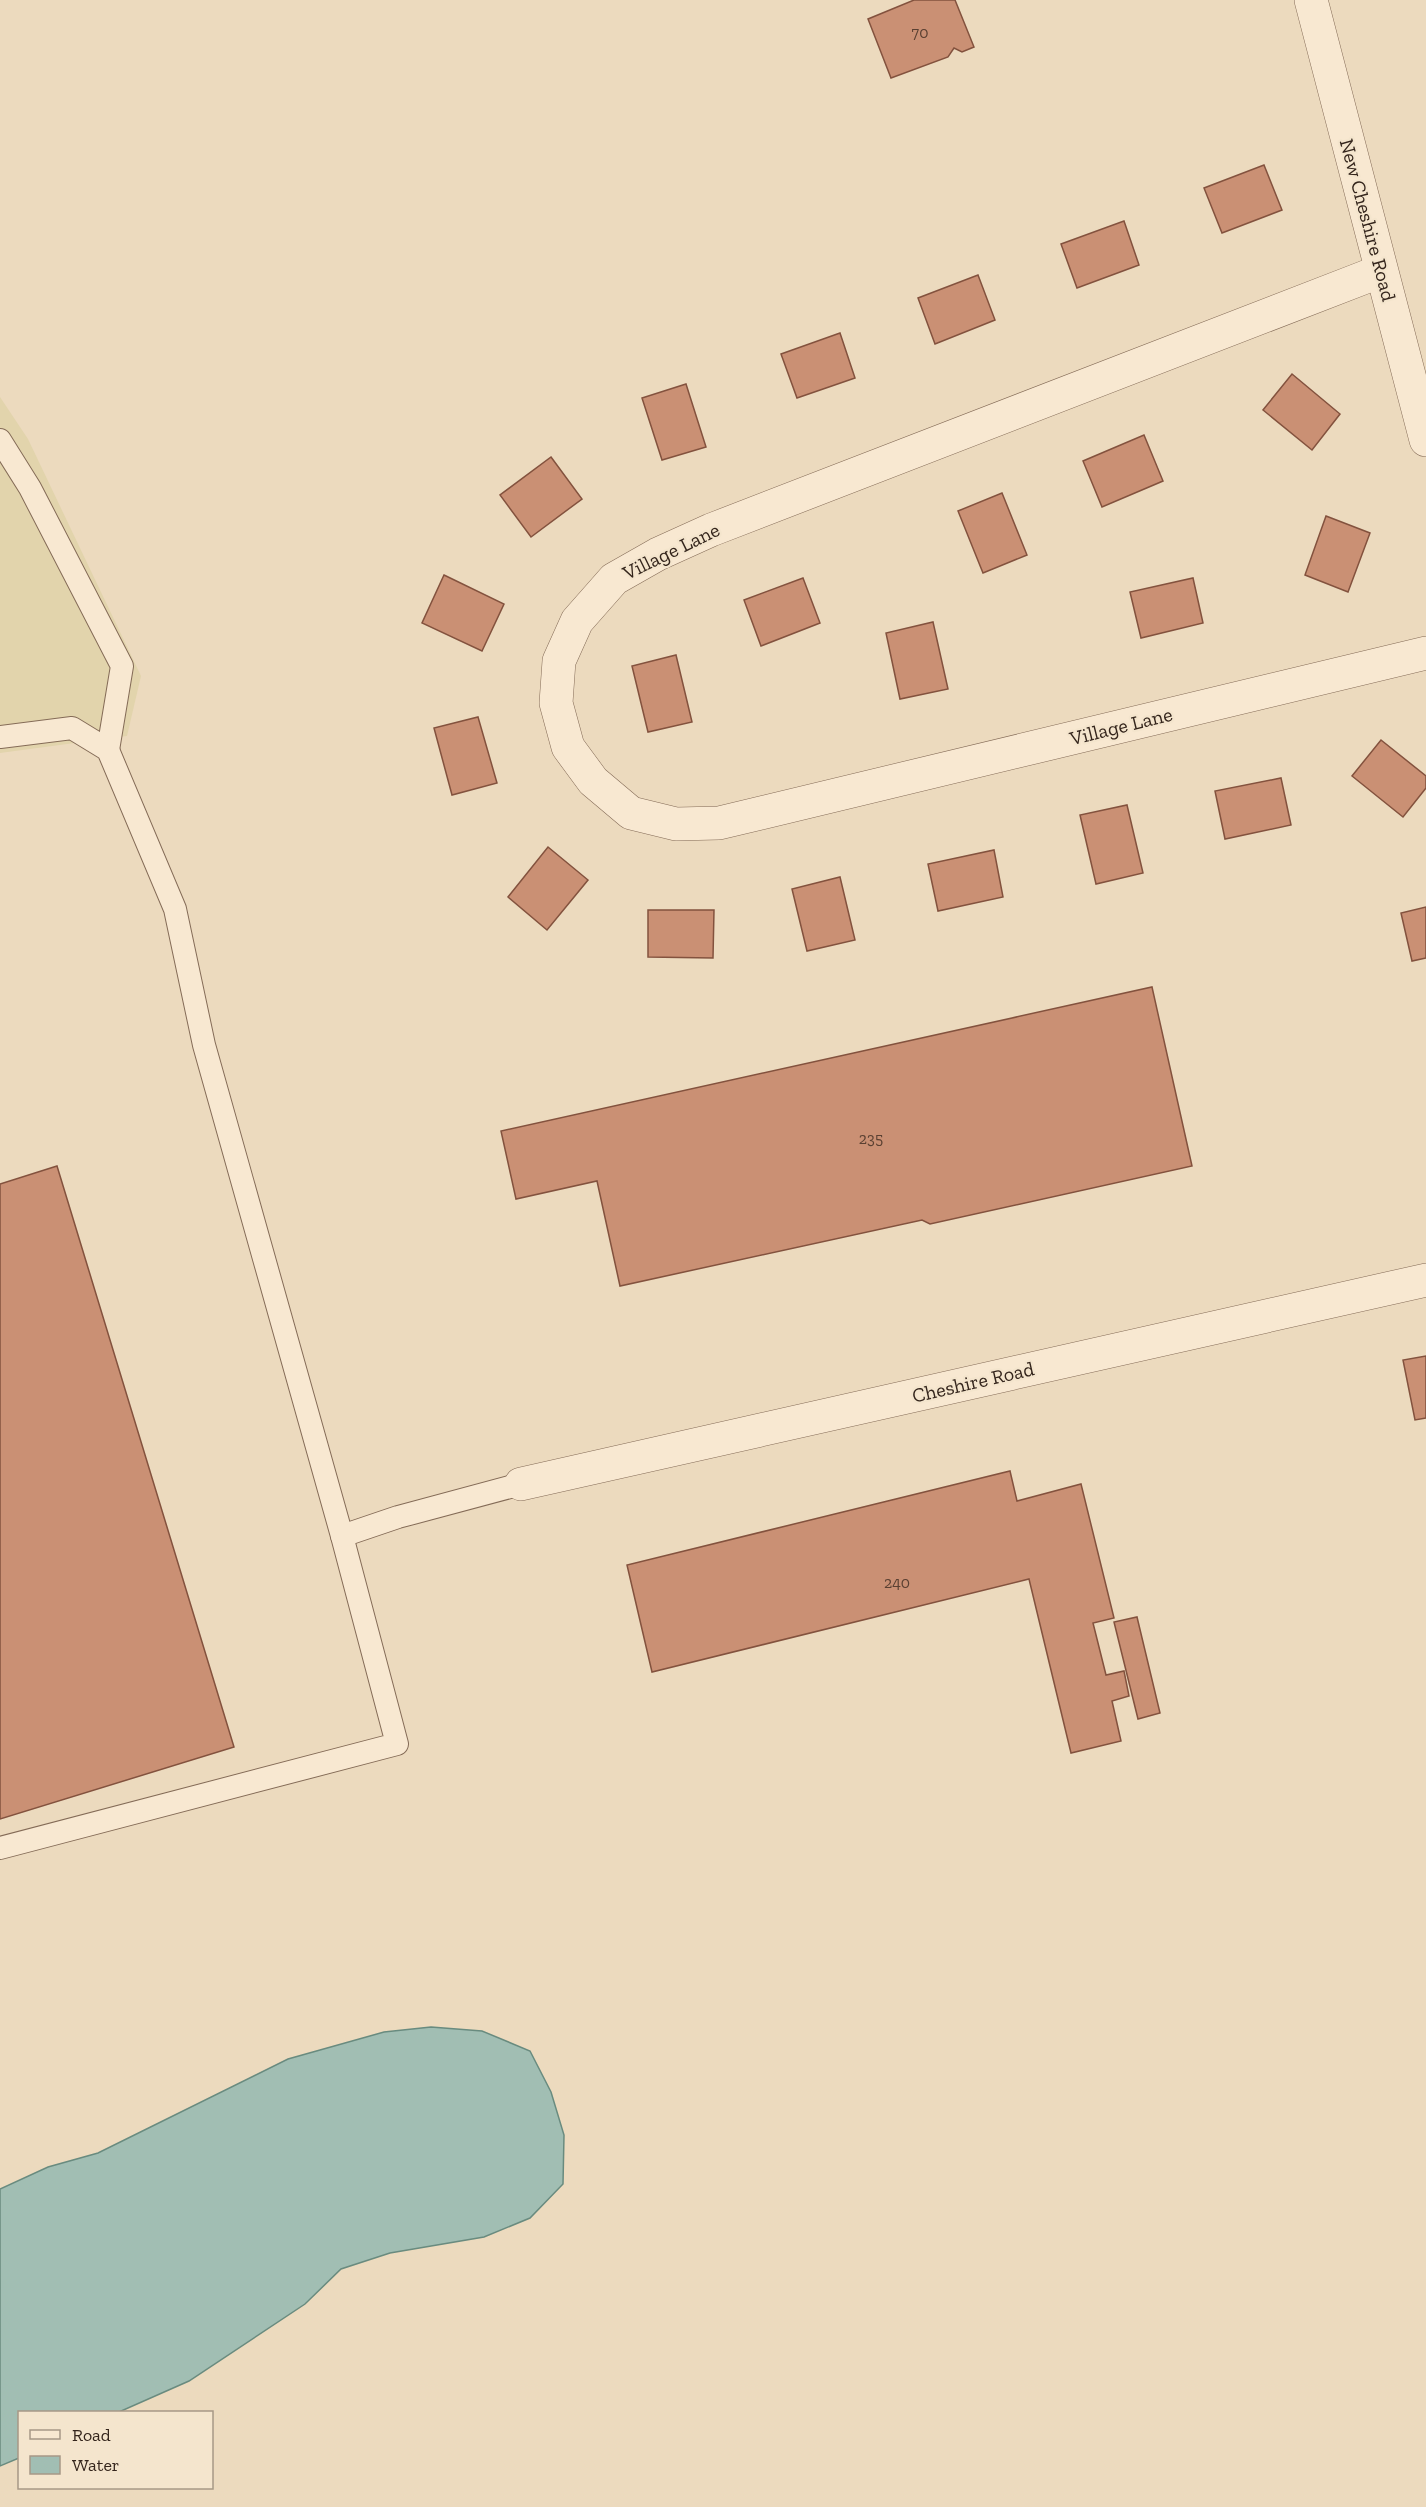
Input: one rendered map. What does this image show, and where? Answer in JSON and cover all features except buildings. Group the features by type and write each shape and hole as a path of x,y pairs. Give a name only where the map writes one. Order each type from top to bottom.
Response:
{"street":[{"name":"New Cheshire Road","path":"1311,0 1426,440"},
{"name":"Village Lane","path":"1381,270 711,530 658,554 614,579 577,621 559,661 556,703 568,747 593,781 631,813 676,824 719,823 1426,653"},
{"name":"Cheshire Road","path":"521,1484 1426,1280"}],"lane":[{"path":"0,440 30,488 122,666 108,750 175,909 204,1046 342,1536 397,1744 0,1848"},
{"path":"0,737 72,728 108,750"},
{"path":"342,1536 398,1517 521,1484"}],"shaded area":[{"path":"0,397 28,439 141,676 127,736 0,753"}],"water":[{"path":"431,2027 482,2031 530,2051 551,2092 564,2135 563,2184 530,2218 484,2237 390,2253 341,2269 305,2304 189,2381 121,2411 18,2411 18,2458 0,2466 0,2189 48,2167 98,2153 288,2059 384,2032"}]}
